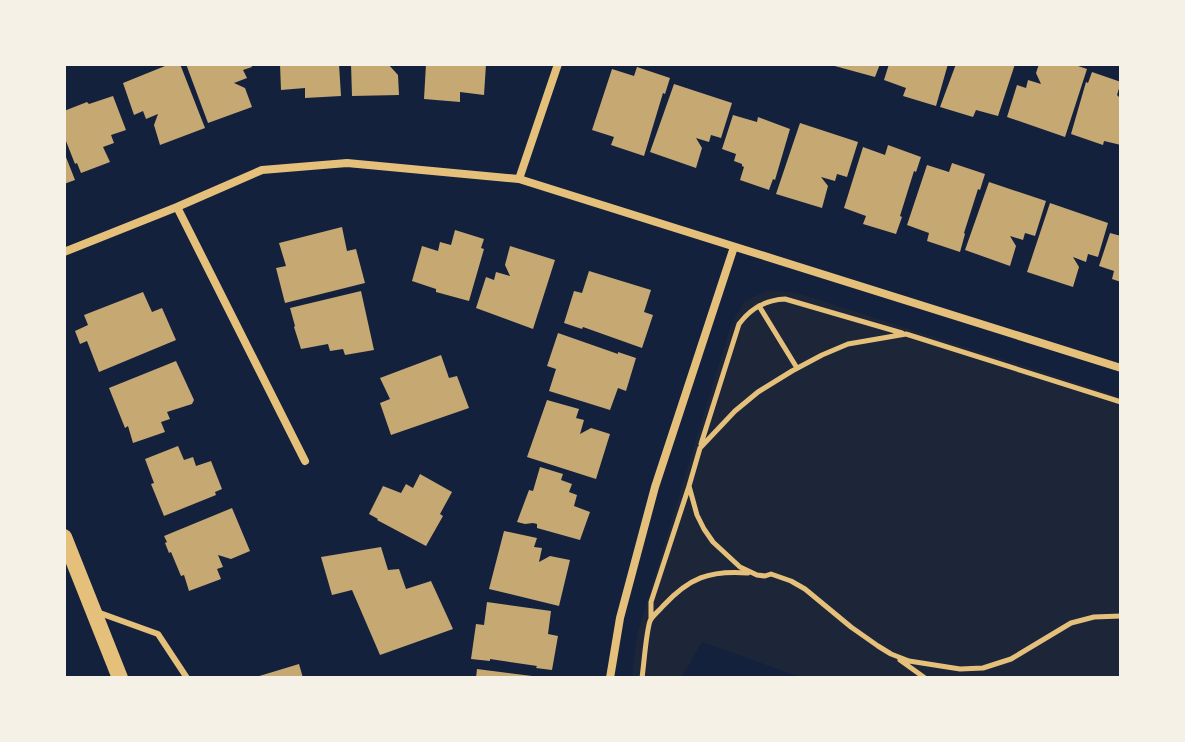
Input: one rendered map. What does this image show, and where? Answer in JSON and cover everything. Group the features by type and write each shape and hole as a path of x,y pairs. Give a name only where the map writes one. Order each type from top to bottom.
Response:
{"main road":[{"path":"64,537 120,678"}],"street":[{"path":"519,179 558,64"},
{"path":"64,252 262,170 347,163 519,179 1121,368"},
{"path":"177,207 305,461"},
{"path":"610,678 620,618 655,487 734,247"}],"lane":[{"path":"93,611 158,634 187,678"}],"path":[{"path":"642,678 651,602 739,324 746,314 759,306 775,299 785,299 1121,402"},
{"path":"759,306 797,368"},
{"path":"700,448 758,392 797,368 848,344 906,334"},
{"path":"689,486 697,515 709,535 725,554 749,573"},
{"path":"651,619 680,591 707,574 777,575 805,589 851,627 925,678"},
{"path":"891,654 926,664 960,669 983,668 1011,659 1071,623 1094,617 1121,616"}],"shaded area":[{"path":"768,290 810,297 1121,397 1121,678 803,678 702,642 681,678 632,678 637,635 731,325 745,301"}],"building":[{"path":"170,64 180,64 205,128 160,145 154,125 158,114 146,119 143,111 134,115 123,83"},
{"path":"186,64 251,64 252,67 243,70 247,78 234,83 245,88 252,107 208,123"},
{"path":"280,64 339,64 341,96 305,98 305,88 281,90"},
{"path":"351,64 388,64 398,75 399,95 352,96"},
{"path":"426,64 486,64 484,95 460,92 460,102 424,99"},
{"path":"832,64 880,64 875,77 831,65"},
{"path":"889,64 948,64 936,106 903,96 906,88 884,80"},
{"path":"956,64 1015,64 998,116 976,110 973,117 940,107"},
{"path":"1039,64 1072,64 1087,69 1065,137 1007,117 1017,85 1026,88 1028,80 1041,84 1036,73"},
{"path":"637,67 670,78 644,156 611,145 614,137 592,130 612,69 634,76"},
{"path":"1092,72 1121,82 1117,95 1121,99 1121,145 1104,141 1103,145 1071,134 1086,82"},
{"path":"674,84 732,103 721,138 711,135 709,142 696,138 702,148 696,168 650,152"},
{"path":"113,96 126,130 111,135 114,143 103,147 110,162 81,173 64,136 64,111"},
{"path":"733,115 757,122 758,117 790,129 775,180 769,190 740,180 744,167 734,161 736,154 722,149"},
{"path":"800,123 858,142 847,177 837,174 835,181 821,177 828,186 822,208 776,194"},
{"path":"888,145 921,157 896,234 863,224 866,216 844,208 863,147 885,155"},
{"path":"64,152 75,180 64,184"},
{"path":"952,163 985,174 960,252 927,241 929,233 907,225 927,165 949,172"},
{"path":"989,182 1046,201 1035,236 1025,233 1023,240 1010,236 1016,246 1010,266 965,250"},
{"path":"1050,203 1108,223 1098,257 1088,254 1086,262 1073,257 1079,267 1073,287 1027,272"},
{"path":"342,227 347,251 356,249 365,283 285,303 276,268 286,266 279,243"},
{"path":"455,230 484,239 469,301 436,292 436,289 412,281 422,246 438,251 440,242 451,245"},
{"path":"1110,233 1121,236 1121,282 1112,279 1114,271 1099,266"},
{"path":"510,246 555,260 533,329 476,308 486,277 494,280 496,272 510,276 505,265"},
{"path":"589,271 651,290 644,312 653,315 642,348 564,323 574,291 582,293"},
{"path":"361,291 374,350 345,355 343,349 330,351 328,344 301,349 290,308"},
{"path":"143,292 152,312 162,308 176,340 99,372 87,341 80,344 75,331 88,325 84,315"},
{"path":"558,333 636,358 626,391 618,388 610,410 549,391 556,369 547,366"},
{"path":"441,355 449,378 457,376 469,408 391,435 380,403 390,399 380,378"},
{"path":"176,361 194,400 192,404 167,412 170,419 161,422 165,432 133,443 109,388"},
{"path":"547,400 579,409 576,418 584,420 580,434 591,428 610,434 596,479 527,457"},
{"path":"178,446 184,460 193,457 196,466 211,461 222,489 215,492 216,495 164,516 145,459"},
{"path":"540,467 563,474 561,480 572,484 569,492 577,495 574,506 590,512 580,540 537,528 537,524 517,522 529,490 533,491"},
{"path":"420,474 452,492 426,546 369,514 383,486 401,493 406,484 413,488"},
{"path":"232,508 250,551 231,559 218,555 223,567 217,569 221,579 189,591 184,575 181,576 169,553 164,536"},
{"path":"504,531 537,538 534,547 542,548 539,562 550,556 570,560 559,606 489,589"},
{"path":"381,547 388,570 399,569 406,589 431,581 453,629 380,655 352,590 332,595 321,557"},
{"path":"487,602 551,611 548,634 558,636 552,670 490,659 471,659 476,624 484,625"},
{"path":"299,664 303,678 256,678 256,677"},
{"path":"477,669 532,676 476,678"}]}
